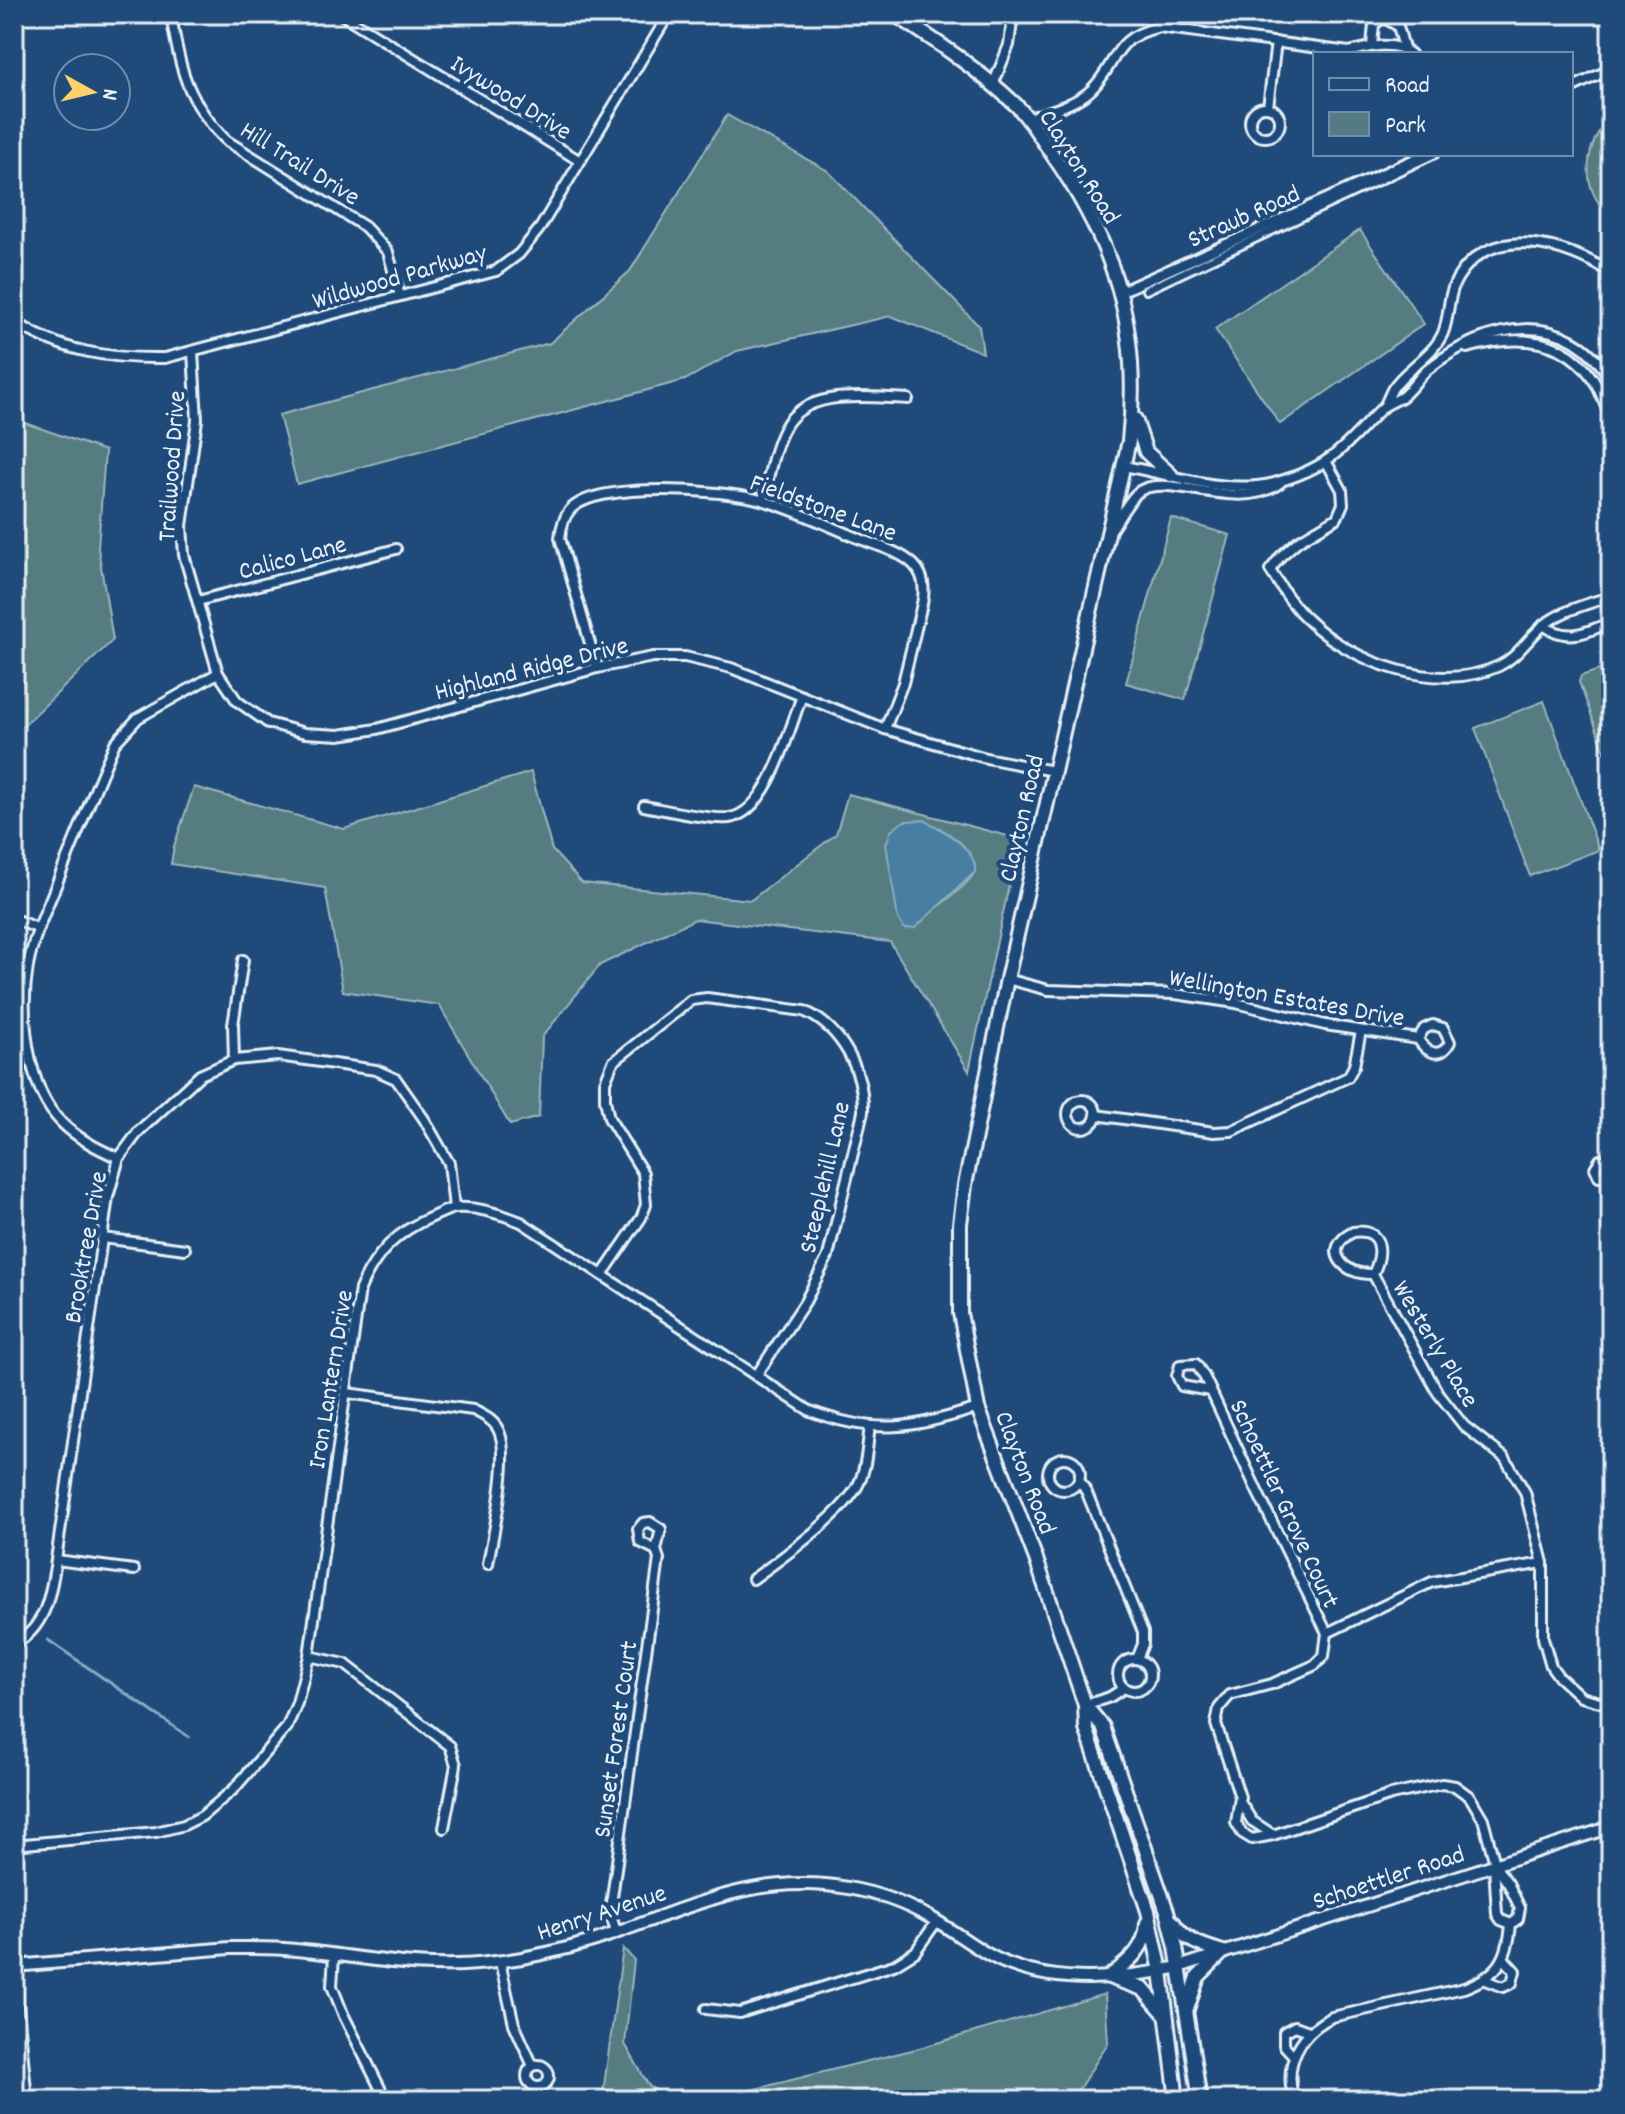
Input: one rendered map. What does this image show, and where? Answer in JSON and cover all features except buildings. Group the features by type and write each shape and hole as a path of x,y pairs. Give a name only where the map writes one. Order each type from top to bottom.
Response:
{"main road":[{"name":"Clayton Road","path":"894,14 956,54 1018,107 1069,178 1096,226 1116,274 1131,361 1133,410 1124,466 1007,979 965,1185 960,1224 960,1313 978,1408 1036,1559 1085,1705 1086,1728 1148,1911 1161,1971 1177,2100"},
{"path":"1133,410 1146,452 1171,475"},
{"name":"Clayton Road","path":"1085,1705 1103,1727 1168,1914 1200,2100"},
{"path":"1109,1977 1139,1952 1147,1934 1148,1911"},
{"path":"1168,1914 1178,1930 1189,1939 1223,1952 1198,1977 1186,2012"},
{"path":"1109,1977 1143,1989 1166,2016"}],"street":[{"path":"171,17 205,14"},
{"name":"Ivywood Drive","path":"341,14 580,161"},
{"name":"Wildwood Parkway","path":"14,321 60,345 102,356 165,358 481,277 509,264 540,228 669,14"},
{"path":"993,85 1009,45 1013,14"},
{"name":"Hill Trail Drive","path":"171,17 188,90 209,124 227,141 365,227 388,252 400,296"},
{"path":"1027,119 1081,98 1097,84 1119,47 1147,30 1159,27 1349,52 1372,46 1407,51 1398,26 1384,18 1374,24 1372,46"},
{"path":"1268,107 1276,42"},
{"path":"1573,88 1611,70"},
{"name":"Straub Road","path":"1120,292 1422,156"},
{"path":"1146,290 1431,156"},
{"path":"1385,405 1393,387 1443,333 1448,303 1457,279 1474,259 1497,247 1522,242 1539,243 1570,251 1611,273"},
{"path":"1108,534 1136,494 1145,487 1159,485 1219,495 1266,493 1286,479 1326,461 1349,443 1385,405 1402,396 1427,370 1473,341 1491,334 1530,328 1547,330 1582,345 1601,363 1611,380"},
{"path":"1455,352 1493,341 1517,339 1551,345 1567,353 1593,380 1611,419"},
{"name":"Trailwood Drive","path":"193,352 197,420 182,526 184,555 218,673"},
{"path":"763,500 786,424 804,408 843,398 908,399"},
{"path":"1326,461 1342,490 1343,504 1337,518 1298,541 1270,570 1306,619 1338,643 1376,663 1440,676 1470,676 1501,665 1527,644 1543,625 1562,614 1611,596"},
{"path":"1124,466 1210,484 1254,486 1286,479"},
{"name":"Fieldstone Lane","path":"597,668 560,538 569,510 590,499 654,490 690,489 763,500 889,551 912,563 919,571 924,592 922,604 903,683 885,729"},
{"name":"Calico Lane","path":"198,601 396,549"},
{"path":"1543,625 1564,636 1576,635 1611,622"},
{"name":"Highland Ridge Drive","path":"218,673 237,701 268,723 305,733 339,735 377,729 597,668 653,657 697,659 731,668 885,729 986,758 1053,771"},
{"path":"119,1158 101,1150 62,1123 36,1082 26,1029 28,968 37,928 115,743 138,718 218,673"},
{"path":"644,806 726,818 747,812 768,784 802,696"},
{"path":"14,919 37,928"},
{"path":"234,1060 233,1025 243,960"},
{"name":"Wellington Estates Drive","path":"1007,979 1048,990 1190,996 1236,1003 1325,1025 1418,1039"},
{"name":"Steeplehill Lane","path":"602,1275 641,1218 646,1205 643,1173 609,1118 605,1082 613,1062 691,1000 707,998 804,1011 817,1016 836,1034 855,1067 863,1098 863,1112 828,1256 805,1302 756,1376"},
{"path":"1096,1115 1214,1132 1231,1131 1348,1077 1354,1066 1361,1031"},
{"name":"Brooktree Drive","path":"14,1644 34,1629 45,1614 56,1560 108,1197 119,1158 139,1131 200,1075 234,1060 278,1056 376,1070 396,1079 411,1097 449,1163 454,1208"},
{"path":"1610,1180 1599,1177 1595,1168 1600,1160 1611,1160"},
{"name":"Iron Lantern Drive","path":"14,1845 156,1832 184,1825 202,1816 234,1789 287,1727 297,1703 309,1656 360,1289 369,1268 396,1237 423,1221 454,1208 498,1212 521,1222 810,1411 840,1422 900,1428 978,1408"},
{"name":"Westerly Place","path":"1373,1274 1350,1272 1340,1262 1338,1247 1346,1235 1366,1232 1377,1240 1380,1253 1373,1274 1448,1408 1464,1426 1505,1458 1525,1492 1543,1563 1543,1638 1551,1666 1581,1697 1611,1705"},
{"path":"103,1238 185,1249"},
{"name":"Schoettler Grove Court","path":"1210,1391 1327,1633 1324,1656 1315,1665 1272,1684 1230,1695 1219,1708 1216,1724 1239,1801 1252,1821 1273,1835"},
{"path":"347,1393 473,1410 491,1419 500,1433 504,1452 488,1564"},
{"path":"753,1579 797,1547 852,1494 864,1470 870,1427"},
{"path":"1080,1481 1068,1491 1058,1490 1050,1482 1049,1467 1063,1458 1074,1461 1080,1470 1080,1481 1143,1632 1143,1644 1137,1659"},
{"name":"Sunset Forest Court","path":"616,1932 610,1912 659,1559 656,1550"},
{"path":"56,1560 134,1570"},
{"path":"1327,1633 1432,1582 1543,1563"},
{"path":"309,1656 345,1664 450,1746 456,1765 444,1828"},
{"path":"1124,1688 1118,1679 1119,1668 1127,1661 1137,1659"},
{"path":"1085,1705 1110,1697 1124,1688 1139,1690 1147,1684 1149,1669 1137,1659"},
{"path":"1273,1835 1428,1785 1455,1786 1470,1797 1483,1819 1494,1864 1497,1914 1501,1920 1511,1924"},
{"name":"Schoettler Grove Court","path":"1239,1801 1236,1823 1242,1833 1252,1839 1273,1835"},
{"name":"Schoettler Road","path":"1179,1967 1611,1827"},
{"path":"1294,2100 1290,2076 1293,2055 1309,2031 1332,2017 1464,1988 1485,1980 1504,1959 1509,1947 1511,1924 1518,1919 1520,1908 1494,1864"},
{"name":"Henry Avenue","path":"14,1966 230,1948 298,1950 428,1967 465,1966 555,1951 733,1891 790,1883 849,1888 883,1897 937,1921 986,1953 1011,1965 1062,1977 1109,1977 1179,1967"},
{"path":"706,2009 740,2013 894,1965 915,1952 937,1921"},
{"path":"334,1956 332,1986 386,2100"},
{"path":"1485,1980 1503,1987 1512,1983 1515,1971 1504,1959"},
{"path":"500,1962 514,2024 533,2066"},
{"path":"14,1966 27,2100"},
{"path":"1293,2055 1284,2045 1284,2032 1295,2026 1309,2031"},
{"path":"190,2100 206,2095 214,2100"}],"green space":[{"path":"727,115 828,171 979,326 983,353 891,316 737,351 685,380 297,484 279,415 550,343 630,271"},
{"path":"1611,117 1611,215 1593,193 1588,166 1595,139"},
{"path":"1360,230 1424,324 1280,424 1215,329"},
{"path":"14,419 105,451 98,548 113,640 19,730 14,744"},
{"path":"1171,518 1230,535 1185,700 1126,683"},
{"path":"1611,666 1611,768 1579,682 1581,676"},
{"path":"1544,701 1599,850 1530,876 1475,728"},
{"path":"531,772 552,850 582,883 751,900 836,834 848,794 1019,839 969,1071 890,942 695,919 600,965 542,1037 539,1117 510,1125 439,1005 343,991 325,888 171,864 194,787 344,829","holes":["940,828 963,845 974,862 975,871 966,884 915,928"]},
{"path":"623,1948 634,1960 625,2044 649,2086 673,2100 602,2100"},
{"path":"1105,1994 1108,2043 1072,2100 711,2100 916,2049"}],"water":[{"path":"924,820 949,834 965,848 971,855 975,872 915,928 905,929 898,919 886,844 891,831 904,821"}],"waterway":[{"path":"48,1640 189,1737"}]}
